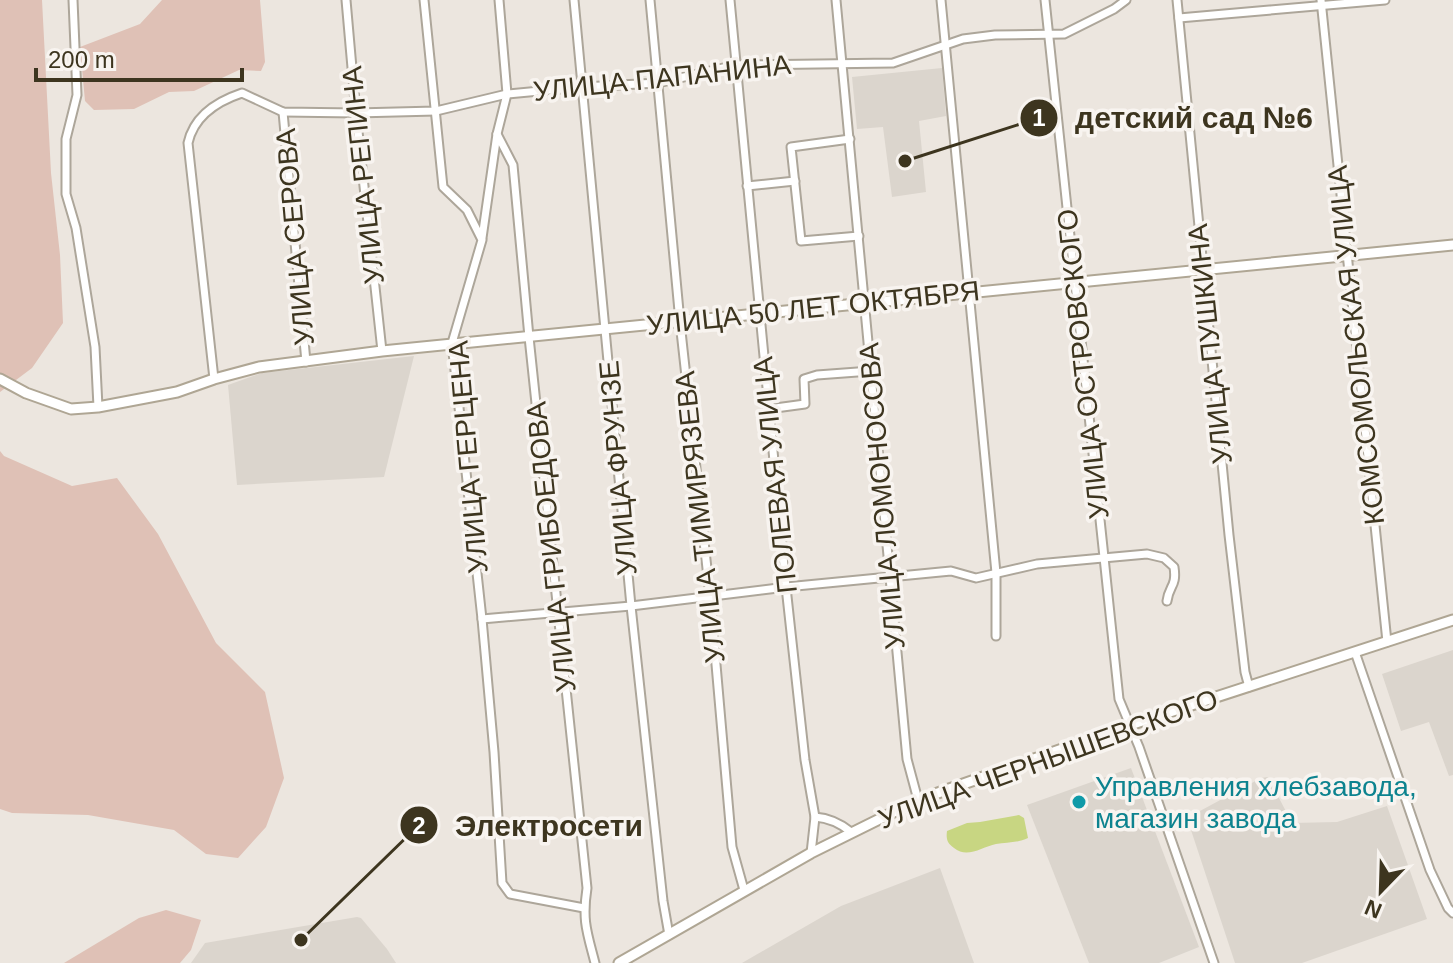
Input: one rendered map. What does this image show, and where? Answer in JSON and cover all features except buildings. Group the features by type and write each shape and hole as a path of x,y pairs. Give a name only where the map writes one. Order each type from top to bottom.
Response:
{"street":[{"path":"73,0 77,95 66,139 66,194 76,228 95,347 98,407"},
{"name":"УЛИЦА РЕПИНА","path":"346,0 382,351"},
{"path":"424,0 443,187 467,210 482,240"},
{"path":"499,0 507,94"},
{"name":"УЛИЦА ФРУНЗЕ","path":"574,0 631,606 669,935"},
{"name":"УЛИЦА ТИМИРЯЗЕВА","path":"650,0 732,847 744,890"},
{"name":"ПОЛЕВАЯ УЛИЦА","path":"730,0 786,587 805,760 815,817 811,853"},
{"name":"УЛИЦА ЛОМОНОСОВА","path":"836,0 907,759 918,800"},
{"path":"941,0 996,573 996,636"},
{"name":"УЛИЦА ОСТРОВСКОГО","path":"1045,0 1119,699 1214,963"},
{"name":"УЛИЦА ПАПАНИНА","path":"214,379 188,143 199,119 223,100 242,93 283,112 436,111 507,94 658,83 736,65 893,63 963,39 995,35 1064,34 1126,0"},
{"name":"УЛИЦА ПУШКИНА","path":"1177,0 1229,535 1249,687"},
{"path":"1179,18 1321,2 1385,0"},
{"name":"КОМСОМОЛЬСКАЯ УЛИЦА","path":"1321,2 1387,642"},
{"name":"УЛИЦА ГЕРЦЕНА","path":"507,94 497,134 482,240 452,343 482,619 502,883 510,894 584,908"},
{"name":"УЛИЦА СЕРОВА","path":"283,112 306,362"},
{"name":"УЛИЦА ГРИБОЕДОВА","path":"497,134 513,165 587,888 584,923 595,963"},
{"path":"850,139 791,147 801,241 859,236"},
{"path":"747,186 795,181"},
{"name":"УЛИЦА 50 ЛЕТ ОКТЯБРЯ","path":"0,379 26,393 71,409 98,407 177,392 259,367 382,351 1453,245"},
{"path":"768,409 805,404 804,379 817,375 871,371"},
{"path":"482,619 951,571 976,578 1037,564 1147,554 1164,558 1174,567 1176,580 1167,601"},
{"name":"УЛИЦА ЧЕРНЫШЕВСКОГО","path":"619,963 811,853 918,800 1130,725 1453,620"},
{"path":"1355,652 1430,870 1453,913"},
{"path":"815,817 834,822 851,832"}],"shaded area":[{"path":"0,0 42,0 63,323 32,368 0,392"},
{"path":"162,0 260,0 265,62 261,71 239,70 194,91 169,92 134,109 94,110 85,101 80,47 140,24"},
{"path":"942,68 946,116 919,121 926,192 892,197 883,127 857,129 852,77"},
{"path":"414,356 384,477 237,485 228,385 262,373"},
{"path":"0,451 4,456 72,486 117,478 158,534 216,643 265,692 284,778 266,827 238,858 206,854 174,830 88,815 12,813 0,809"},
{"path":"1453,650 1453,775 1449,776 1429,722 1401,731 1382,674"},
{"path":"1131,768 1199,947 1159,963 1089,963 1027,805"},
{"path":"1268,777 1292,823 1337,822 1387,806 1427,919 1302,963 1235,963 1187,818"},
{"path":"1019,815 1024,818 1028,838 1024,840 964,852 948,841 947,831 967,823"},
{"path":"940,868 974,963 742,963 841,906"},
{"path":"166,910 201,920 191,950 180,963 64,963 139,918"},
{"path":"361,918 396,963 191,963 205,943"}],"place":[{"name":"детский сад №6","path":"905,161"},
{"name":"Управления хлебзавода, магазин завода","path":"1079,802"},
{"name":"Электросети","path":"301,940"}]}
